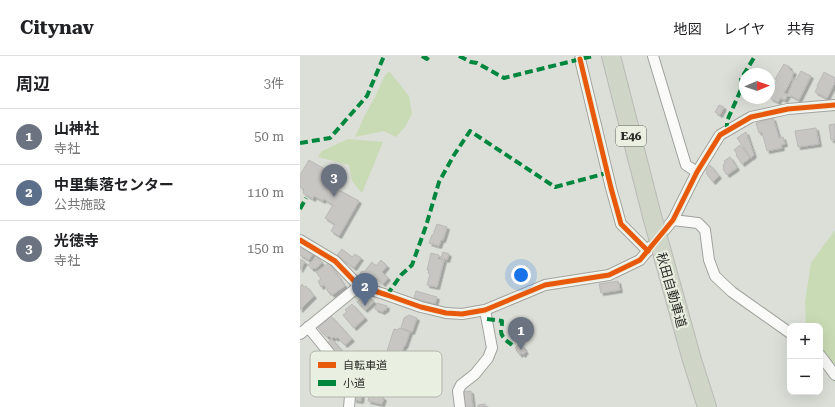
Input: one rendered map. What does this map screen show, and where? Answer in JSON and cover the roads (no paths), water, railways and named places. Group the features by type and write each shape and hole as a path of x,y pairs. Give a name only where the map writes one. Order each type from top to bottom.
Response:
{"highway":[{"name":"秋田自動車道","path":"611,56 652,216 692,360 707,407"}],"street":[{"path":"653,56 686,165 697,172"},
{"path":"580,59 621,224 648,251"},
{"path":"300,240 335,261 359,286 421,307 446,313 462,314 485,310 545,286 609,275 640,260 673,220 697,172 720,135 751,117 788,109 835,105"},
{"path":"673,220 698,223 705,230 709,260 715,276 732,292 787,331"},
{"path":"300,334 359,286"},
{"path":"460,407 458,391 461,385 475,374 488,358 492,348 485,310"},
{"path":"308,327 328,351"},
{"path":"823,359 835,375"},
{"path":"349,407 350,397"}],"place":[{"name":"光徳寺","path":"334,197"},
{"name":"中里集落センター","path":"365,306"},
{"name":"山神社","path":"521,350"}]}
